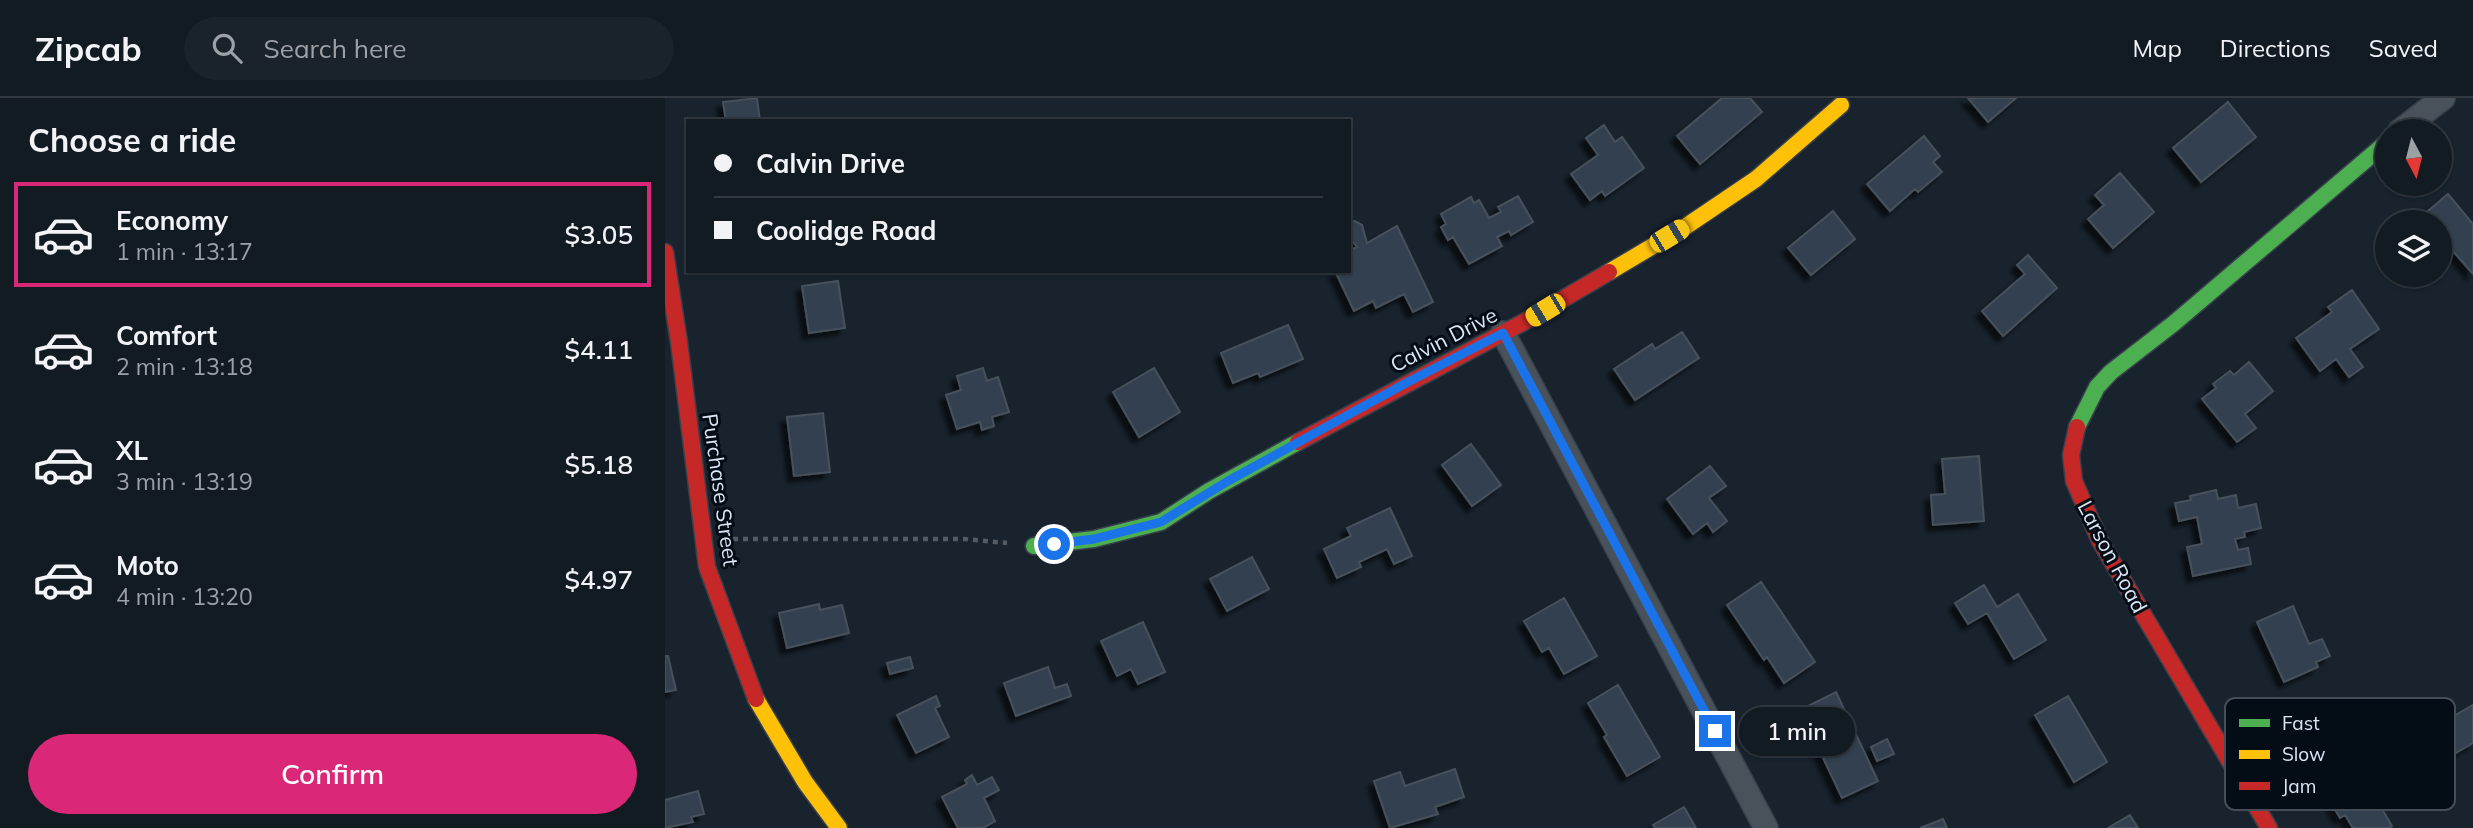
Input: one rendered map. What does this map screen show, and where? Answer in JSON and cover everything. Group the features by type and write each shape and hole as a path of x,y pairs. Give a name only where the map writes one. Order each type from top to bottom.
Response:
{"street":[{"path":"2416,119 2443,98"},
{"name":"Calvin Drive","path":"1034,546 1094,539 1161,522 1220,485 1503,333 1643,252 1756,179 1842,100"},
{"name":"Larson Road","path":"2225,753 2100,541 2074,481 2071,455 2074,435 2097,387 2111,372 2183,315 2375,152"},
{"name":"Purchase Street","path":"665,252 672,344 708,567 756,699 805,782 839,828"},
{"path":"1503,333 1766,828"},
{"name":"Larson Road","path":"2258,810 2269,828"}],"path":[{"path":"704,539 964,539 1034,546"}],"building":[{"path":"757,98 760,119 726,119 723,102"},
{"path":"1722,98 1750,98 1762,112 1700,164 1677,136"},
{"path":"1968,98 2016,98 1988,122"},
{"path":"2228,102 2256,137 2201,182 2173,148"},
{"path":"1604,125 1615,142 1622,137 1644,168 1605,196 1602,191 1590,200 1571,174 1598,155 1586,138"},
{"path":"1924,136 1940,156 1933,162 1942,172 1918,192 1915,189 1890,211 1867,184"},
{"path":"2120,173 2154,212 2113,248 2088,219 2104,205 2095,195"},
{"path":"1518,196 1533,222 1511,235 1509,231 1497,237 1502,246 1469,264 1453,237 1448,240 1441,227 1446,224 1441,214 1471,197 1474,203 1479,200 1489,218 1501,212 1498,207"},
{"path":"2446,196 2450,196 2473,224 2473,274 2452,250 2452,210 2429,210"},
{"path":"1833,211 1855,239 1811,275 1788,248"},
{"path":"1351,222 1362,225 1367,243 1397,226 1433,302 1413,312 1404,294 1376,308 1373,301 1354,311 1336,273 1351,273 1351,250 1357,247 1351,242"},
{"path":"2028,255 2057,288 2003,336 1982,311 2025,274 2017,265"},
{"path":"838,281 845,328 809,333 802,286"},
{"path":"2352,290 2379,329 2350,349 2363,367 2349,377 2336,359 2320,371 2296,338 2332,312 2328,307"},
{"path":"1288,325 1303,359 1260,377 1258,373 1233,383 1221,353"},
{"path":"1682,332 1699,358 1635,400 1614,369 1652,344 1655,349"},
{"path":"2249,362 2273,391 2245,414 2256,428 2237,442 2202,399 2216,388 2213,384 2230,371 2234,375"},
{"path":"983,368 987,381 998,377 1009,412 992,417 994,426 982,430 980,422 957,429 946,395 961,390 957,376"},
{"path":"1154,368 1180,412 1139,437 1113,392"},
{"path":"823,413 830,472 794,476 787,417"},
{"path":"1471,444 1501,485 1472,506 1442,465"},
{"path":"1979,456 1984,521 1933,525 1931,495 1945,494 1942,459"},
{"path":"1710,466 1726,486 1709,498 1727,521 1713,532 1707,523 1693,534 1667,499"},
{"path":"2216,490 2218,499 2236,495 2238,508 2256,504 2261,528 2244,532 2245,537 2235,539 2238,550 2248,548 2251,564 2193,576 2187,547 2202,544 2197,517 2179,521 2175,503 2191,500 2190,496"},
{"path":"1390,508 1412,556 1394,564 1387,549 1359,562 1361,567 1337,578 1324,549 1351,536 1347,528"},
{"path":"1252,557 1269,589 1227,611 1210,579"},
{"path":"1761,582 1815,662 1784,683 1767,657 1764,660 1727,605"},
{"path":"1984,585 1997,607 2018,594 2046,640 2014,659 1987,613 1968,624 1955,603"},
{"path":"1564,598 1597,656 1564,674 1549,648 1542,652 1524,621"},
{"path":"819,604 820,610 842,605 849,633 787,648 779,613"},
{"path":"2293,606 2309,644 2322,639 2330,656 2316,662 2318,667 2284,682 2257,622"},
{"path":"1143,622 1165,672 1138,684 1131,669 1117,676 1101,641"},
{"path":"665,656 668,656 676,690 665,692"},
{"path":"910,657 913,668 890,674 887,663"},
{"path":"1048,667 1055,688 1067,684 1071,696 1016,716 1004,683"},
{"path":"1618,685 1660,757 1627,776 1588,703"},
{"path":"1836,692 1878,781 1842,798 1815,741 1821,738 1806,707"},
{"path":"936,696 940,706 935,708 949,737 916,753 897,715"},
{"path":"2068,696 2107,762 2074,782 2035,715"},
{"path":"2473,705 2473,743 2455,754 2455,715"},
{"path":"1887,739 1894,754 1877,761 1871,747"},
{"path":"1455,769 1464,797 1435,807 1438,814 1390,828 1374,781 1400,772 1405,786"},
{"path":"972,775 977,785 992,777 999,790 984,798 995,821 983,828 958,828 942,797 967,784 965,780"},
{"path":"698,791 704,814 691,817 693,822 665,828 665,800"},
{"path":"1684,807 1696,828 1655,828 1653,825"},
{"path":"2335,810 2382,810 2392,826 2353,828 2345,815 2340,818"},
{"path":"2130,815 2138,828 2108,828"},
{"path":"1943,819 1947,828 1920,828"}],"traffic: fast":[{"path":"2077,427 2097,387 2111,372 2173,324 2375,152"},
{"path":"1034,546 1094,539 1161,522 1209,491 1298,442"}],"traffic: slow":[{"path":"1609,272 1685,227 1756,179 1841,105"},
{"path":"756,699 805,782 839,828"}],"traffic: jam":[{"path":"665,252 707,567 756,699"},
{"path":"1298,442 1522,323 1609,272"},
{"path":"2077,427 2071,455 2074,481 2100,541 2225,753"},
{"path":"2258,810 2269,828"}],"route":[{"path":"1054,544 1094,539 1161,522 1209,491 1503,333 1715,731"}]}
